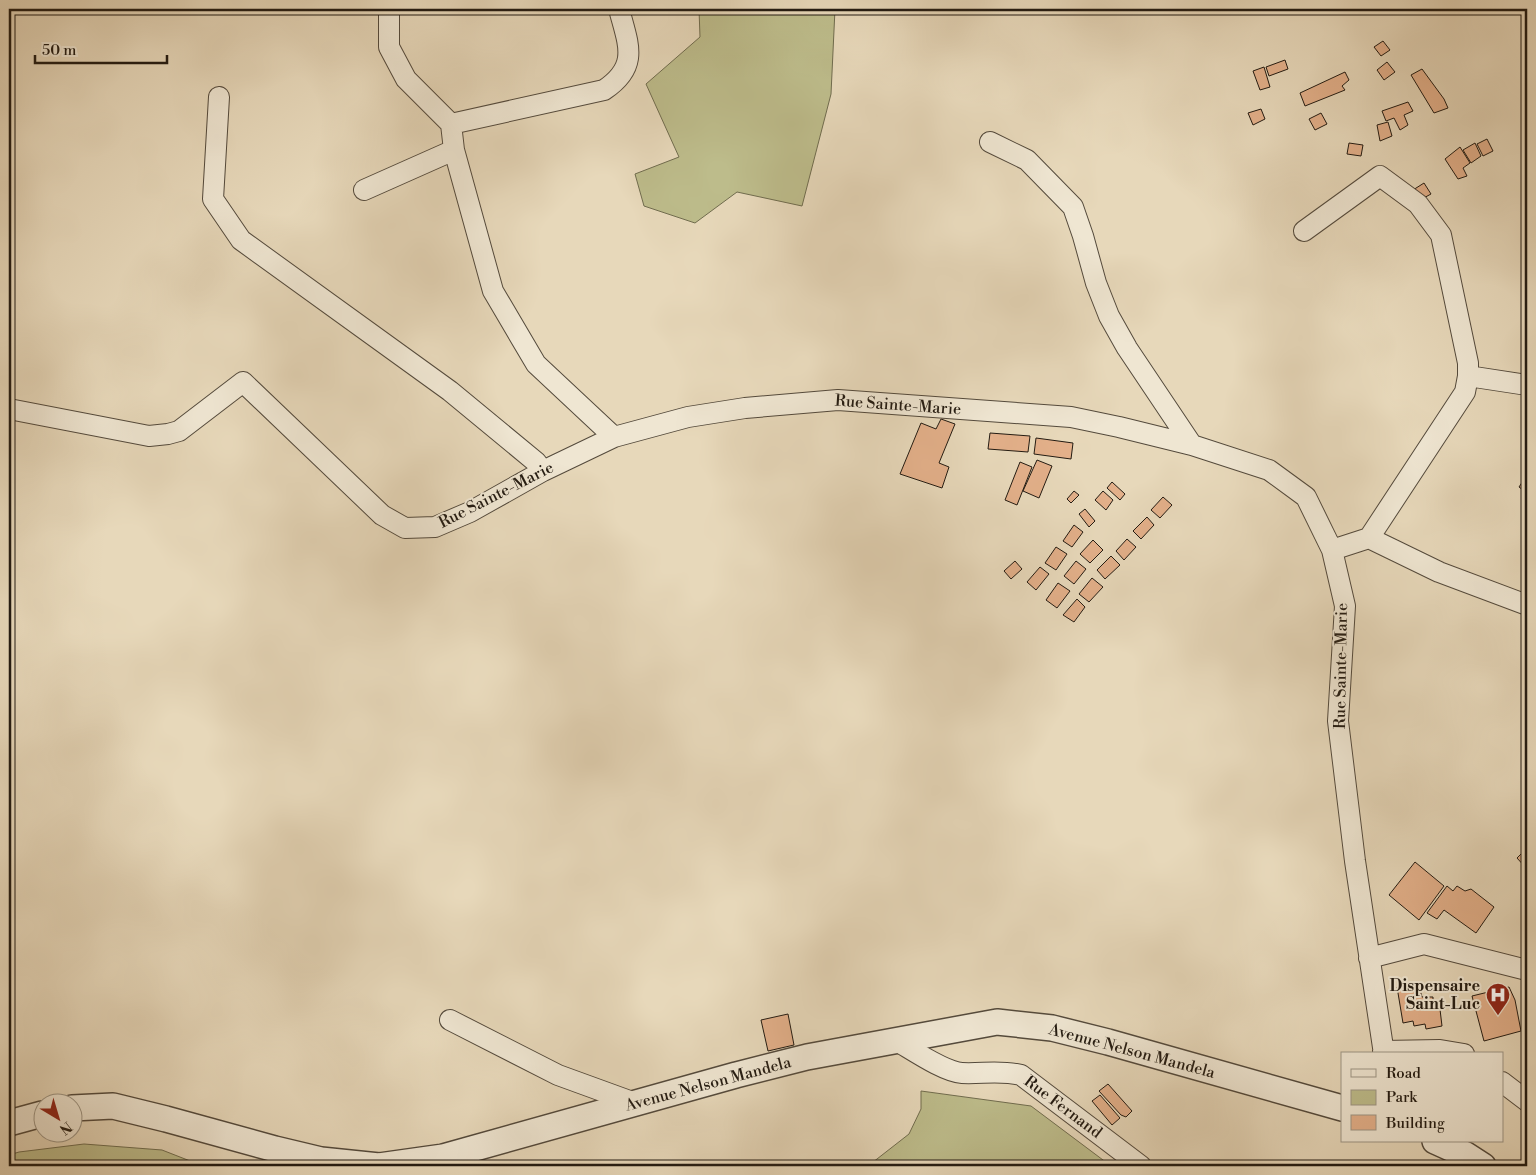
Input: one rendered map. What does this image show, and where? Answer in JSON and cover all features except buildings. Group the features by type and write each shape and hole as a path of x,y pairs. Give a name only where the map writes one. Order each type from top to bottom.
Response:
{"street":[{"path":"389,9 389,47 406,79 451,124 454,150 493,292 536,364 614,438"},
{"path":"451,124 604,90 615,82 626,66 630,48 619,9"},
{"path":"219,97 213,200 241,240 450,391 536,462 543,471"},
{"path":"990,142 1027,160 1073,207 1096,283 1109,316 1127,348 1192,445"},
{"path":"364,190 454,150"},
{"path":"1304,231 1380,176 1418,204 1441,235 1468,363 1465,392 1369,538 1332,550"},
{"path":"1468,376 1527,386"},
{"name":"Rue Sainte-Marie","path":"11,406 149,436 168,434 179,430 243,382 376,510 405,528 435,527 470,512 543,471 614,438 688,417 745,408 838,400 1071,417 1192,445 1269,470 1306,497 1332,550 1345,606 1338,721 1355,861 1384,1052"},
{"path":"1369,538 1439,572 1527,605"},
{"path":"1369,958 1424,944 1527,970"},
{"path":"450,1020 558,1075 635,1103"},
{"name":"Avenue Nelson Mandela","path":"82,1108 113,1106 321,1160 378,1166 443,1157 807,1057 997,1022 1052,1028 1341,1108"},
{"name":"Rue Fernand","path":"895,1040 942,1066 960,1073 1009,1072 1021,1075 1140,1166"},
{"path":"1384,1052 1440,1050 1452,1052"},
{"path":"1504,1084 1527,1101"},
{"path":"9,1123 32,1117"},
{"path":"1437,1142 1466,1155 1483,1166"}],"green space":[{"path":"699,9 835,9 831,94 802,206 737,192 695,223 644,206 635,174 679,157 646,84 700,37"},
{"path":"921,1091 1031,1106 1111,1166 868,1166 909,1134 921,1109"},
{"path":"84,1144 162,1150 203,1166 9,1166 9,1155 19,1152"}],"place":[{"name":"Dispensaire Saint-Luc","path":"1498,1016"}]}
